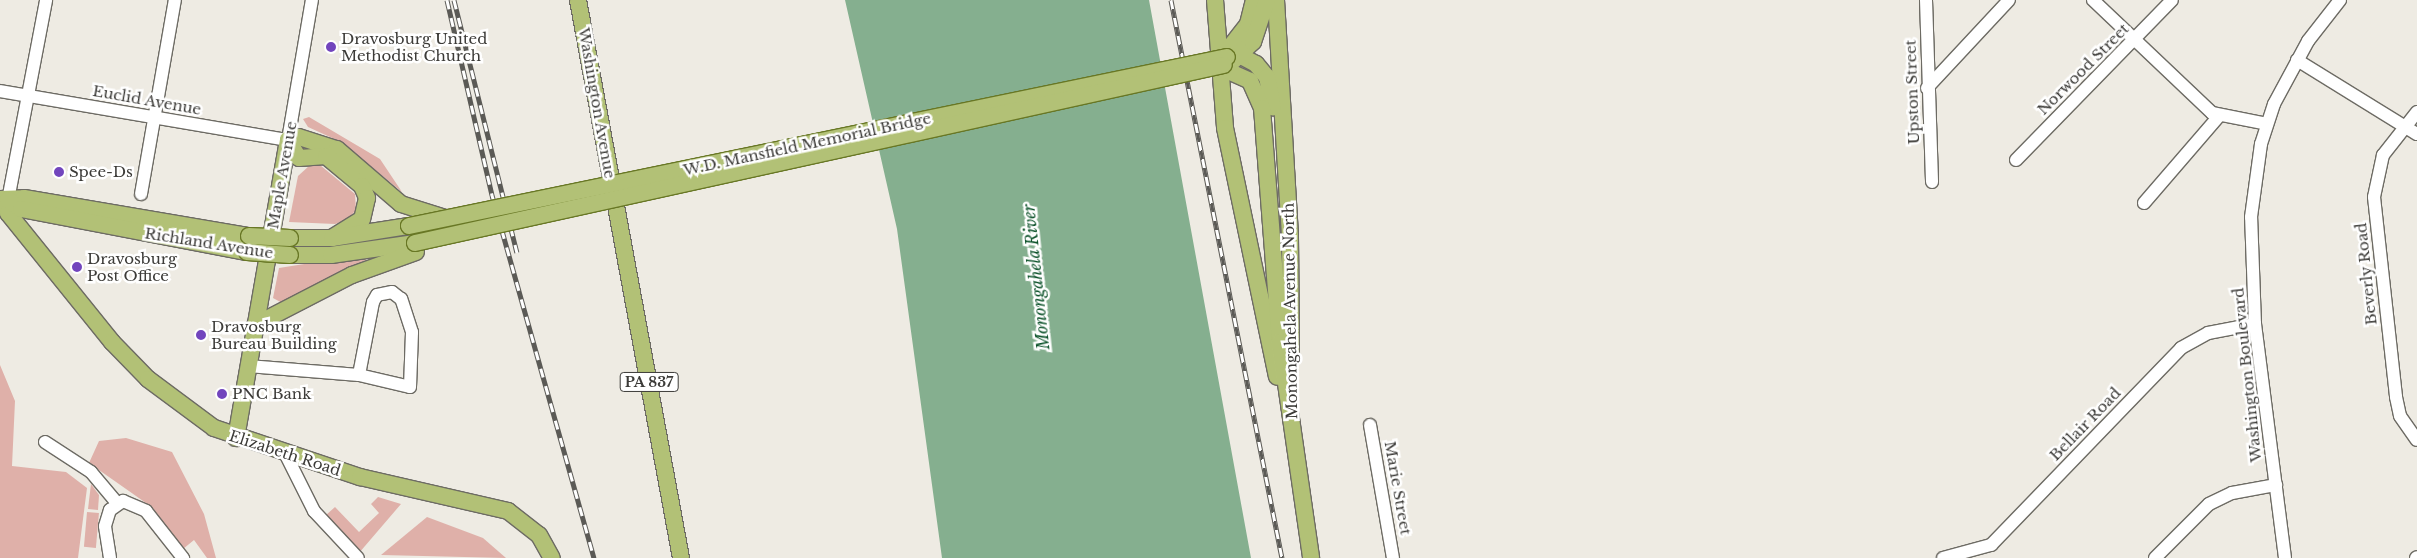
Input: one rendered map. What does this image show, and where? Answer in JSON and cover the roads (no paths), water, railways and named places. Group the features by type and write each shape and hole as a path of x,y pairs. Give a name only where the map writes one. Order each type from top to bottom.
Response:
{"main road":[{"name":"Washington Avenue","path":"578,0 620,202"},
{"name":"Monongahela Avenue North","path":"1215,0 1226,136 1259,309 1292,428"},
{"path":"1230,60 1248,24 1254,0"},
{"path":"1230,60 1263,22 1267,0"},
{"name":"Monongahela Avenue North","path":"1276,0 1290,237 1292,428"},
{"path":"1230,60 1250,81 1262,108 1292,428 1311,558"},
{"path":"1205,66 1230,60 1262,70 1272,90 1290,321"},
{"name":"W.D. Mansfield Memorial Bridge","path":"416,247 538,225 620,202 1205,66"},
{"name":"W.D. Mansfield Memorial Bridge","path":"409,226 1205,66"},
{"path":"332,238 362,219 366,198 362,186 326,156 299,158 288,140 300,137 337,149 401,204 423,214 450,218"},
{"name":"Maple Avenue","path":"236,438 288,140"},
{"name":"Richland Avenue","path":"4,200 24,198 248,244 290,255 331,255 416,247"},
{"name":"Elizabeth Road","path":"4,200 8,214 112,342 189,412 236,438 286,455 419,493 508,511 539,535 552,558"},
{"name":"PA 837","path":"620,202 681,558"},
{"name":"Richland Avenue","path":"248,244 290,238 332,238 409,226"},
{"path":"255,325 352,275 416,247"}],"street":[{"path":"4,200 46,0"},
{"path":"141,194 175,0"},
{"name":"Maple Avenue","path":"288,140 312,0"},
{"name":"Upston Street","path":"1926,0 1927,88 1932,182"},
{"path":"1927,88 2009,0"},
{"path":"2093,0 2219,116 2267,124"},
{"name":"Norwood Street","path":"2016,160 2172,0"},
{"name":"Washington Boulevard","path":"2285,558 2255,324 2251,217 2267,124 2297,60 2340,0"},
{"path":"2297,60 2406,125 2417,134"},
{"name":"Euclid Avenue","path":"0,91 288,140"},
{"name":"Beverly Road","path":"2417,112 2383,155 2374,197 2396,397 2400,416 2417,440"},
{"path":"2144,203 2219,116"},
{"path":"248,366 359,375 410,388 412,332 401,299 392,292 377,295 373,302 359,375"},
{"name":"Bellair Road","path":"1943,558 1991,545 2181,348 2208,333 2255,324"},
{"name":"Marie Street","path":"1370,425 1393,558"},
{"path":"45,442 91,472 116,502 146,511 183,558"},
{"path":"286,455 314,512 358,558"},
{"path":"2155,558 2209,504 2232,493 2276,485"},
{"path":"110,558 104,526 116,502"}],"water":[{"name":"Monongahela River","path":"845,0 1149,0 1251,558 942,558 897,229"}],"railway":[{"path":"447,0 492,195 594,558"},
{"path":"454,0 517,252"},
{"path":"1171,0 1282,558"}],"place":[{"name":"Dravosburg United Methodist Church","path":"331,47"},
{"name":"Spee-Ds","path":"59,172"},
{"name":"Dravosburg Post Office","path":"77,267"},
{"name":"Dravosburg Bureau Building","path":"201,335"},
{"name":"PNC Bank","path":"222,394"}]}
